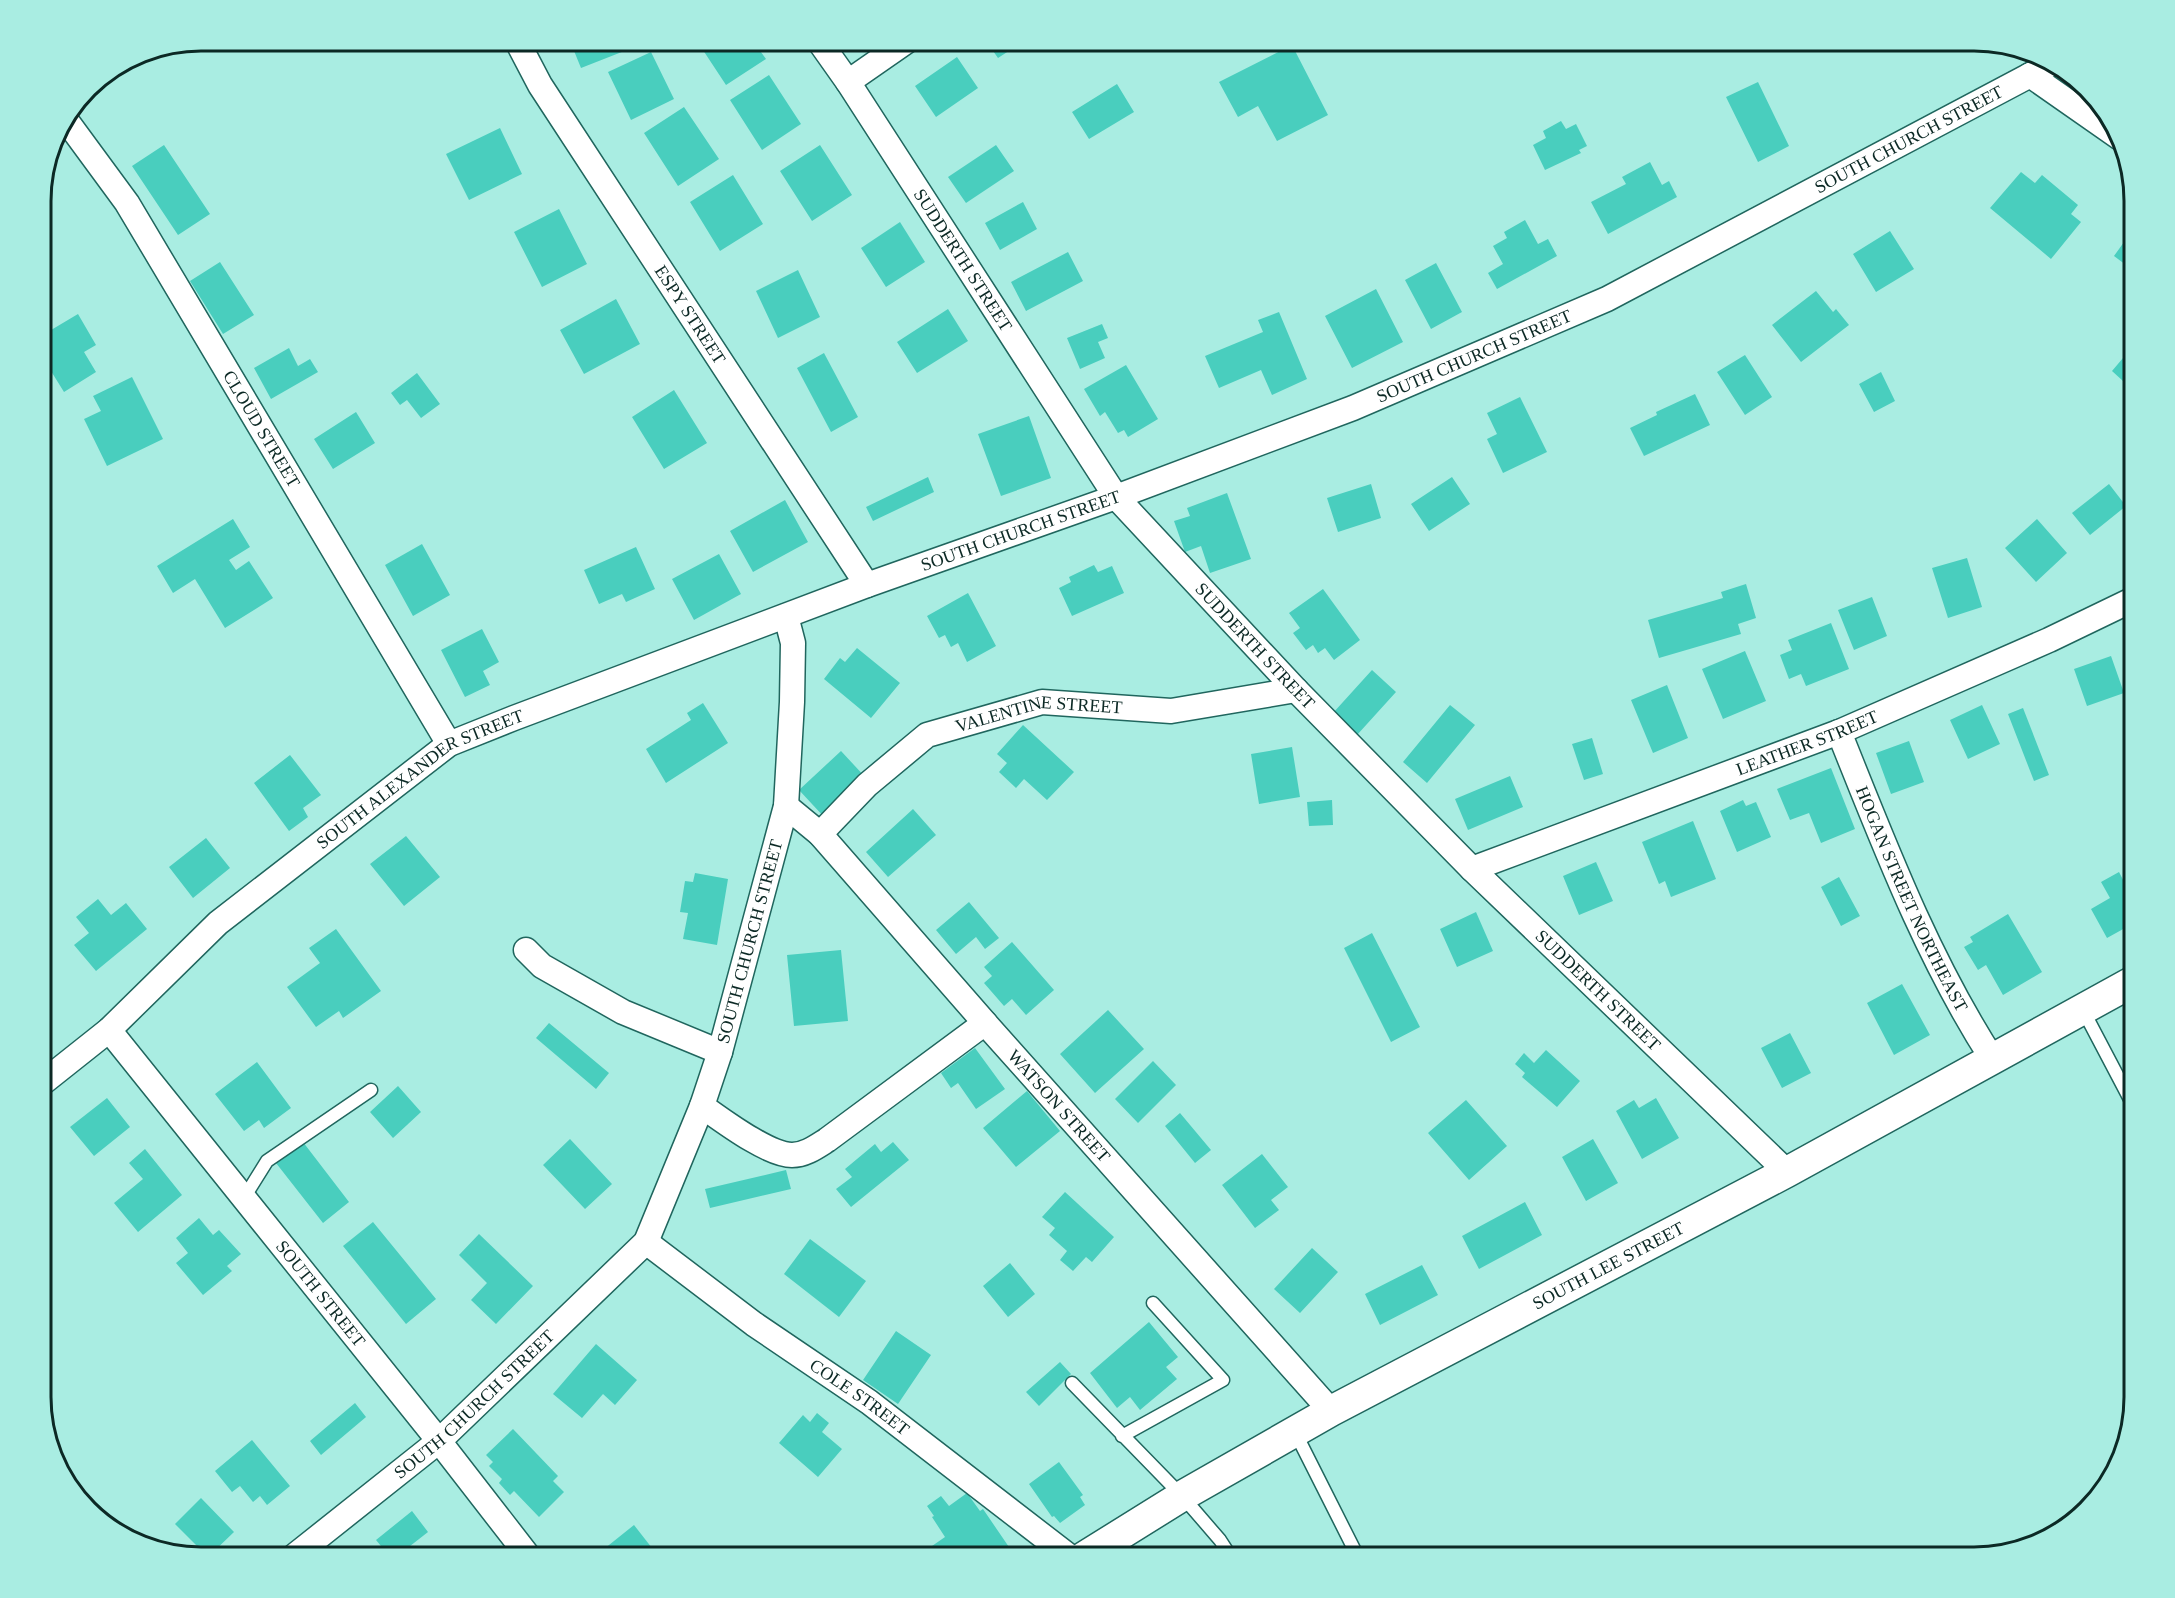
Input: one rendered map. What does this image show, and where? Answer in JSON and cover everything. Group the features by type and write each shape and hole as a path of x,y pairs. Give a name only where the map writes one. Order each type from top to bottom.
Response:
{"street":[{"name":"ESPY STREET","path":"523,51 546,95 867,585"},
{"name":"SUDDERTH STREET","path":"827,51 1116,497 1296,690 1472,869 1787,1172"},
{"path":"848,82 892,51"},
{"name":"SOUTH CHURCH STREET","path":"867,585 1116,497 1353,408 1607,299 2043,68"},
{"path":"2030,75 2105,128"},
{"name":"CLOUD STREET","path":"71,126 127,203 449,744"},
{"name":"SOUTH ALEXANDER STREET","path":"51,1076 109,1030 218,923 449,744 867,585"},
{"name":"LEATHER STREET","path":"1472,869 1839,732 2049,640 2124,604"},
{"name":"SOUTH CHURCH STREET","path":"720,1052 786,806 793,644 786,616"},
{"name":"VALENTINE STREET","path":"820,834 867,785 927,735 1042,702 1171,711 1296,690"},
{"name":"HOGAN STREET NORTHEAST","path":"1839,732 1902,889 1937,962 1993,1060"},
{"name":"WATSON STREET","path":"786,806 820,834 1330,1411"},
{"path":"526,950 542,966 623,1012 720,1052 702,1106 646,1242"},
{"name":"SOUTH LEE STREET","path":"1100,1547 1182,1496 1330,1411 1787,1172 2124,987"},
{"path":"702,1106 738,1131 767,1146 784,1154 800,1154 826,1140 985,1023"},
{"name":"SOUTH STREET","path":"109,1030 521,1547"},
{"name":"SOUTH CHURCH STREET","path":"306,1547 439,1441 646,1242"},
{"name":"COLE STREET","path":"646,1242 754,1324 869,1402 1057,1547"}],"lane":[{"path":"2083,1010 2124,1088"},
{"path":"244,1198 267,1161 371,1090"},
{"path":"1122,1436 1223,1380 1153,1303"},
{"path":"1072,1383 1182,1496 1225,1547"},
{"path":"1295,1431 1353,1547"}],"building":[{"path":"574,51 624,51 581,68"},
{"path":"704,51 760,51 766,59 726,85"},
{"path":"993,51 1009,51 998,58"},
{"path":"1280,51 1295,51 1328,115 1277,141 1258,106 1238,117 1219,82"},
{"path":"651,52 674,99 631,120 608,72"},
{"path":"957,57 978,88 936,117 915,86"},
{"path":"769,75 801,124 762,150 730,100"},
{"path":"1758,82 1789,146 1758,162 1726,97"},
{"path":"1117,84 1134,112 1089,139 1072,112"},
{"path":"684,107 719,159 678,186 644,133"},
{"path":"1561,121 1566,129 1576,124 1587,146 1579,150 1581,153 1545,170 1533,145 1546,138 1543,131"},
{"path":"500,128 522,174 469,200 446,154"},
{"path":"164,145 210,214 178,235 132,166"},
{"path":"820,145 852,195 812,221 780,171"},
{"path":"996,145 1014,171 966,203 948,177"},
{"path":"1650,162 1662,185 1669,181 1677,197 1608,234 1591,202 1626,184 1622,177"},
{"path":"2021,172 2035,183 2042,175 2078,205 2071,214 2081,222 2051,259 1990,208"},
{"path":"733,175 763,224 720,251 690,202"},
{"path":"1023,202 1037,229 1000,250 985,223"},
{"path":"559,209 587,264 542,287 514,232"},
{"path":"1525,220 1538,244 1548,239 1557,256 1497,289 1488,273 1503,264 1493,246 1507,238 1504,232"},
{"path":"900,222 925,262 886,287 861,248"},
{"path":"1890,231 1914,269 1876,292 1853,254"},
{"path":"2124,242 2124,264 2114,256"},
{"path":"1068,252 1083,281 1026,311 1011,282"},
{"path":"220,262 254,315 223,334 190,281"},
{"path":"1436,263 1462,312 1431,329 1405,280"},
{"path":"798,270 820,317 778,338 756,291"},
{"path":"1376,289 1403,342 1352,368 1325,316"},
{"path":"1816,291 1833,312 1836,309 1849,325 1801,362 1772,325"},
{"path":"616,299 640,344 584,374 560,330"},
{"path":"948,309 968,341 917,373 897,342"},
{"path":"1279,312 1307,379 1272,395 1261,370 1219,388 1205,356 1263,332 1258,320"},
{"path":"78,314 96,345 84,352 96,372 64,392 51,371 51,330"},
{"path":"1102,324 1108,338 1098,342 1105,358 1080,369 1067,338"},
{"path":"289,348 298,366 310,359 318,372 271,399 254,368"},
{"path":"824,353 858,417 831,432 797,368"},
{"path":"1745,355 1772,397 1745,415 1717,372"},
{"path":"2124,357 2124,382 2112,371"},
{"path":"1126,365 1158,419 1128,437 1124,430 1118,433 1105,412 1100,416 1084,389"},
{"path":"1881,372 1895,401 1874,412 1859,384"},
{"path":"417,373 440,404 421,418 407,400 400,405 391,393"},
{"path":"132,377 163,439 107,466 84,419 101,411 93,396"},
{"path":"674,390 707,443 664,469 632,417"},
{"path":"1695,394 1710,425 1644,456 1630,428 1657,415 1656,412"},
{"path":"1520,397 1547,452 1503,473 1487,439 1497,434 1487,413"},
{"path":"356,412 375,443 333,469 314,439"},
{"path":"1029,416 1051,478 1001,496 978,434"},
{"path":"928,477 934,492 873,521 866,507"},
{"path":"1452,477 1470,504 1429,531 1411,504"},
{"path":"1371,484 1381,518 1338,532 1327,498"},
{"path":"2109,484 2124,503 2124,508 2090,535 2072,513"},
{"path":"1227,493 1251,559 1210,573 1201,546 1185,552 1174,521 1190,516 1187,508"},
{"path":"785,500 808,542 753,572 730,531"},
{"path":"233,519 250,547 229,560 236,570 249,561 273,598 225,628 195,579 173,593 157,566"},
{"path":"2037,519 2067,553 2036,582 2005,548"},
{"path":"422,544 450,595 413,616 385,565"},
{"path":"636,547 655,589 626,602 622,594 599,604 584,570"},
{"path":"719,554 741,594 694,620 672,579"},
{"path":"1967,558 1982,607 1948,618 1932,568"},
{"path":"1094,565 1098,572 1112,566 1124,593 1072,616 1059,588 1071,582 1069,577"},
{"path":"1746,584 1756,618 1738,624 1741,634 1659,658 1648,620 1723,598 1721,592"},
{"path":"1323,589 1360,640 1334,660 1325,648 1318,653 1313,645 1306,650 1293,633 1300,628 1289,613"},
{"path":"968,593 996,646 967,662 958,643 951,647 945,635 939,638 927,616"},
{"path":"1872,597 1887,636 1854,650 1838,610"},
{"path":"1831,623 1849,669 1806,686 1801,674 1789,679 1780,655 1792,650 1788,640"},
{"path":"482,629 499,662 483,671 490,685 465,697 441,650"},
{"path":"857,648 900,683 871,718 824,679 840,658 845,662"},
{"path":"1745,651 1766,701 1723,719 1702,669"},
{"path":"2111,656 2124,693 2087,706 2074,669"},
{"path":"1372,670 1396,692 1357,735 1333,713"},
{"path":"1667,685 1688,738 1653,753 1631,700"},
{"path":"703,703 728,743 666,783 646,749 691,720 687,713"},
{"path":"1450,705 1475,725 1427,783 1403,762"},
{"path":"1982,705 2000,744 1968,759 1950,720"},
{"path":"2023,708 2049,775 2034,781 2008,714"},
{"path":"1023,725 1074,772 1047,800 1024,779 1016,788 999,772 1007,763 997,754"},
{"path":"1592,738 1603,774 1584,780 1572,744"},
{"path":"1909,741 1924,782 1891,794 1876,753"},
{"path":"1292,747 1300,797 1259,804 1251,754"},
{"path":"841,751 867,779 825,818 799,790"},
{"path":"290,755 321,795 303,808 308,817 289,831 254,783"},
{"path":"1831,768 1855,829 1821,843 1809,813 1790,820 1777,789"},
{"path":"1510,776 1523,807 1468,830 1455,799"},
{"path":"1332,800 1333,825 1309,826 1307,802"},
{"path":"1743,800 1746,806 1756,802 1771,837 1737,852 1720,811"},
{"path":"913,809 936,835 888,877 866,852"},
{"path":"1693,821 1716,879 1671,897 1665,881 1659,884 1642,842"},
{"path":"406,836 440,877 404,906 370,864"},
{"path":"206,838 230,868 193,898 169,867"},
{"path":"1596,862 1613,901 1579,915 1563,876"},
{"path":"2119,872 2124,882 2124,929 2107,938 2091,909 2110,898 2101,882"},
{"path":"695,873 728,879 717,945 683,939 688,913 680,912 685,881 693,882"},
{"path":"1839,877 1860,916 1841,926 1821,887"},
{"path":"98,899 111,915 126,903 147,929 96,971 74,945 89,933 76,917"},
{"path":"969,902 999,938 985,949 976,937 956,954 936,930"},
{"path":"1476,912 1493,951 1457,967 1440,929"},
{"path":"2008,914 2042,972 2003,995 1986,965 1978,970 1964,947 1973,942 1970,937"},
{"path":"336,929 381,991 343,1018 339,1011 316,1027 287,987 320,963 309,948"},
{"path":"1372,933 1420,1027 1391,1042 1344,948"},
{"path":"1012,942 1054,990 1026,1015 1012,999 1004,1006 984,983 992,976 984,967"},
{"path":"841,950 848,1021 794,1026 787,955"},
{"path":"1902,984 1930,1035 1894,1055 1867,1003"},
{"path":"1108,1010 1144,1049 1095,1093 1060,1054"},
{"path":"549,1023 609,1073 596,1089 536,1038"},
{"path":"1790,1033 1811,1073 1782,1088 1761,1048"},
{"path":"975,1048 1005,1089 976,1109 958,1083 951,1088 941,1073"},
{"path":"1546,1050 1580,1081 1557,1107 1522,1077 1525,1073 1515,1064 1524,1053 1534,1063"},
{"path":"1153,1061 1176,1085 1138,1123 1115,1099"},
{"path":"257,1062 291,1108 264,1128 259,1120 244,1131 215,1094"},
{"path":"398,1086 421,1112 393,1138 370,1112"},
{"path":"1027,1091 1060,1131 1016,1167 983,1128"},
{"path":"107,1098 130,1127 94,1156 70,1127"},
{"path":"1656,1098 1679,1138 1642,1159 1616,1111 1634,1100 1639,1108"},
{"path":"1466,1100 1507,1146 1469,1180 1428,1133"},
{"path":"1180,1113 1211,1150 1195,1163 1165,1126"},
{"path":"570,1139 612,1184 585,1209 543,1165"},
{"path":"1593,1139 1618,1183 1586,1201 1562,1157"},
{"path":"303,1142 349,1202 323,1223 276,1163"},
{"path":"893,1142 909,1160 851,1207 836,1189 852,1177 845,1169 875,1144 881,1152"},
{"path":"145,1149 182,1195 138,1232 114,1203 143,1179 129,1163"},
{"path":"1262,1154 1288,1187 1271,1200 1279,1210 1255,1228 1222,1185"},
{"path":"786,1170 791,1189 710,1208 705,1189"},
{"path":"1065,1192 1114,1237 1092,1262 1086,1257 1073,1271 1060,1260 1067,1251 1049,1235 1055,1228 1042,1217"},
{"path":"1525,1202 1542,1235 1479,1269 1462,1236"},
{"path":"199,1218 213,1235 219,1230 241,1254 227,1266 232,1271 203,1295 176,1263 188,1253 176,1238"},
{"path":"373,1222 436,1299 406,1324 343,1246"},
{"path":"479,1234 533,1286 496,1324 471,1300 487,1283 459,1255"},
{"path":"810,1239 866,1281 839,1317 784,1274"},
{"path":"1312,1248 1338,1272 1300,1313 1274,1289"},
{"path":"1010,1263 1035,1294 1008,1317 983,1286"},
{"path":"1422,1265 1438,1295 1380,1325 1365,1294"},
{"path":"1149,1322 1178,1357 1166,1367 1177,1379 1140,1410 1130,1397 1117,1408 1090,1373"},
{"path":"896,1331 931,1355 898,1404 863,1380"},
{"path":"596,1344 637,1380 615,1405 603,1394 582,1418 553,1394"},
{"path":"1060,1362 1071,1374 1039,1406 1026,1392"},
{"path":"355,1403 366,1417 321,1455 310,1441"},
{"path":"817,1413 829,1423 822,1432 842,1449 818,1477 779,1443 803,1415 810,1422"},
{"path":"513,1429 558,1476 553,1481 564,1492 539,1517 514,1491 510,1495 499,1483 502,1479 489,1466 493,1462 486,1455"},
{"path":"252,1440 290,1486 267,1505 260,1496 253,1502 240,1486 232,1492 215,1471"},
{"path":"1059,1462 1083,1495 1080,1497 1085,1505 1060,1523 1054,1516 1052,1517 1029,1484"},
{"path":"967,1493 980,1511 983,1509 1009,1547 933,1547 945,1537 927,1506 941,1496 949,1506"},
{"path":"201,1498 234,1532 218,1547 198,1547 175,1524"},
{"path":"412,1511 428,1532 409,1547 382,1547 376,1540"},
{"path":"634,1525 651,1547 606,1547"}]}
